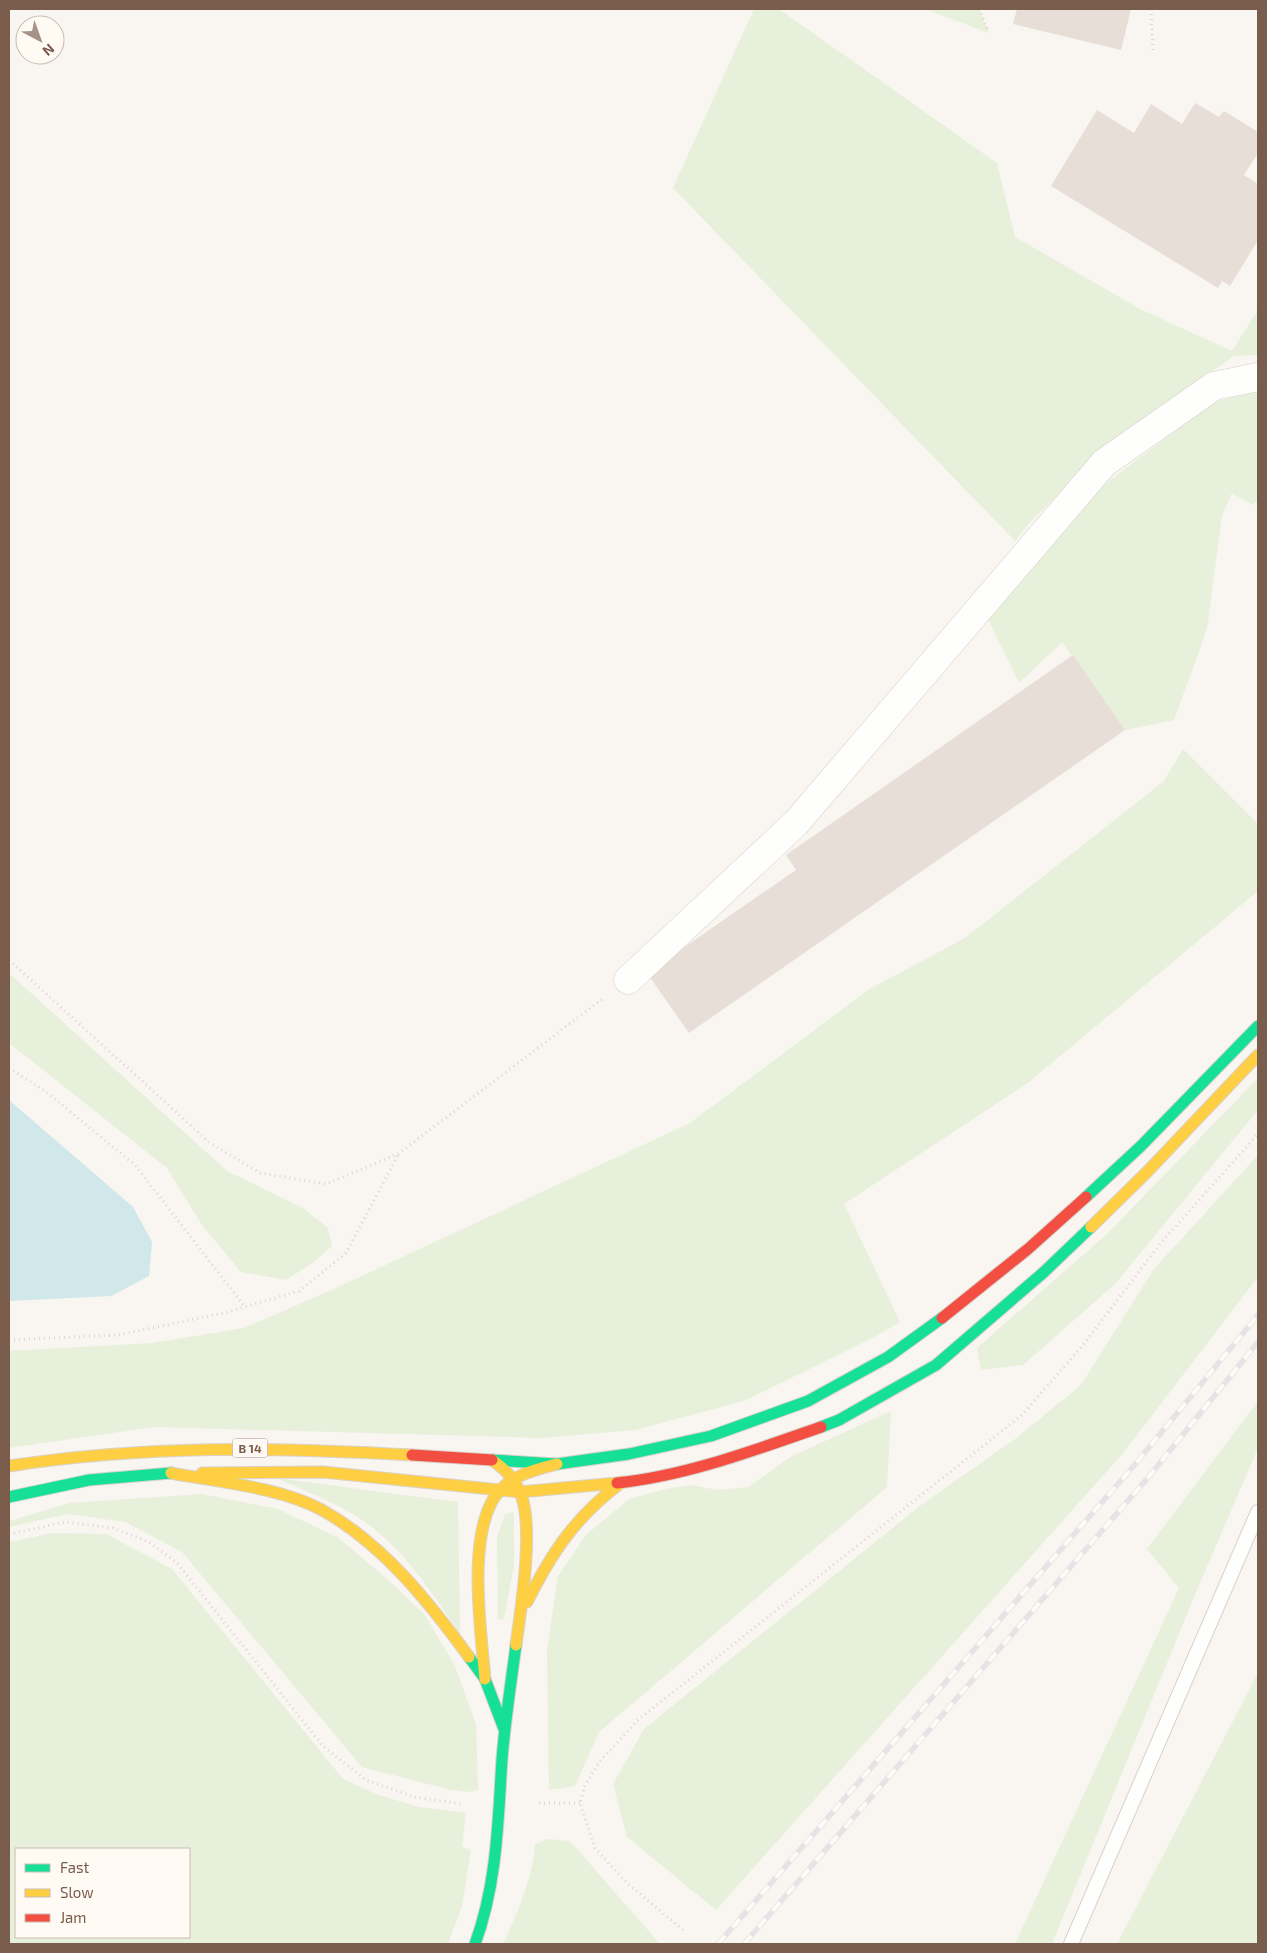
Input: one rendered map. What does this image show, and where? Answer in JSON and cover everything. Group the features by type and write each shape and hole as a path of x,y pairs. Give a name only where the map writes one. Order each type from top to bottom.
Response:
{"main road":[{"path":"484,1679 478,1576 480,1536 490,1507 501,1489 514,1480 536,1470 557,1464 629,1454 711,1436 808,1401 888,1357 959,1306 1035,1242 1141,1146 1258,1026"},
{"path":"9,1497 56,1486 131,1475 171,1473 322,1472 520,1492 622,1482 693,1468 764,1447 839,1420 936,1365 1044,1272 1147,1172 1258,1055"},
{"name":"B 14","path":"9,1466 88,1453 189,1448 311,1448 492,1460"},
{"path":"492,1460 557,1464"},
{"path":"475,1944 481,1931 490,1892 505,1731 522,1615 526,1533 525,1509 520,1492 506,1469 492,1460"},
{"path":"171,1473 278,1494 321,1510 364,1539 416,1590 484,1679 505,1731"},
{"path":"522,1615 546,1562 565,1533 586,1509 622,1482"}],"street":[{"path":"628,980 796,822 1104,464 1214,386 1258,376"}],"lane":[{"path":"1071,1944 1258,1512"}],"path":[{"path":"980,9 988,30"},
{"path":"1151,9 1153,53"},
{"path":"9,960 210,1143 260,1173 326,1184 398,1154 628,980"},
{"path":"9,1068 45,1091 135,1165 245,1307"},
{"path":"683,1930 627,1883 595,1848 580,1803 585,1784 600,1761 638,1720 1022,1415 1083,1345 1160,1244 1258,1134"},
{"path":"9,1340 118,1335 245,1307 299,1292 346,1253 398,1154"},
{"path":"9,1534 65,1522 113,1528 148,1542 177,1563 323,1746 366,1780 414,1797 461,1804"},
{"path":"539,1803 580,1803"}],"green space":[{"path":"754,9 779,9 997,163 1015,237 1142,310 1232,351 1258,310 1258,355 1234,356 1119,437 1032,520 1015,541 673,188"},
{"path":"925,9 979,9 989,33"},
{"path":"1258,391 1258,501 1252,505 1232,493 1222,515 1207,629 1174,720 1125,730 1062,642 1019,683 985,613 1098,489 1214,402"},
{"path":"1183,749 1258,824 1258,891 1029,1082 844,1204 900,1322 876,1336 744,1401 635,1430 543,1438 154,1427 9,1448 9,1351 152,1343 244,1328 336,1288 690,1123 868,990 965,938 1164,781"},
{"path":"9,973 227,1171 303,1208 328,1228 332,1246 314,1262 286,1280 241,1272 202,1225 167,1168 9,1043"},
{"path":"1258,1078 1258,1110 1115,1284 1023,1365 981,1370 977,1348 1107,1234"},
{"path":"1258,1155 1258,1277 1124,1452 716,1910 627,1837 613,1784 644,1729 921,1505 1015,1439 1081,1385 1154,1269"},
{"path":"1258,1401 1258,1448 1194,1597 1052,1944 1015,1944 1179,1588 1147,1549"},
{"path":"891,1411 887,1487 599,1732 575,1786 549,1790 547,1650 558,1576 586,1535 629,1499 690,1485 718,1490 748,1487 792,1456"},
{"path":"276,1478 458,1502 460,1634 408,1562 383,1536 347,1511"},
{"path":"202,1494 278,1509 337,1537 384,1576 425,1615 455,1666 476,1725 478,1790 468,1792 447,1789 362,1767 182,1552 125,1522 68,1514 9,1527 9,1521 70,1503"},
{"path":"514,1512 514,1565 504,1619 498,1620 497,1538 505,1514"},
{"path":"52,1533 106,1534 172,1569 343,1779 376,1794 419,1807 466,1813 462,1846 471,1851 462,1906 448,1944 9,1944 9,1542"},
{"path":"1258,1673 1258,1944 1117,1944"},
{"path":"548,1839 570,1841 660,1944 503,1944 528,1883 535,1844"}],"water":[{"path":"9,1100 133,1207 152,1242 149,1276 111,1296 9,1301"}],"building":[{"path":"1017,9 1131,9 1121,50 1013,24"},
{"path":"1195,103 1219,117 1224,111 1258,132 1258,153 1244,175 1258,184 1258,240 1230,286 1222,281 1218,288 1051,186 1097,110 1134,133 1151,104 1182,124"},
{"path":"1073,655 1125,730 689,1033 647,973 796,870 786,855"}],"railway":[{"path":"718,1944 1137,1462 1258,1315"},
{"path":"744,1944 1151,1474 1258,1342"}],"traffic: fast":[{"path":"1086,1197 1141,1146 1258,1026"},
{"path":"821,1427 839,1420 936,1365 1044,1272 1091,1227"},
{"path":"492,1460 557,1464 629,1454 711,1436 808,1401 888,1357 942,1318"},
{"path":"9,1497 89,1480 171,1473"},
{"path":"475,1944 488,1899 492,1876 498,1829 503,1745 516,1645"},
{"path":"469,1657 485,1679 504,1729"}],"traffic: slow":[{"path":"1091,1227 1147,1172 1258,1055"},
{"path":"9,1466 60,1459 161,1451 260,1449 412,1455"},
{"path":"492,1460 506,1471 513,1480 519,1490 525,1509 525,1569 516,1645"},
{"path":"485,1679 478,1580 479,1552 483,1527 490,1506 501,1489 513,1479 557,1464"},
{"path":"202,1473 323,1472 520,1492 617,1483"},
{"path":"171,1473 268,1491 305,1502 322,1510 365,1539 403,1575 438,1615 469,1657"},
{"path":"527,1602 556,1551 578,1522 591,1508 622,1482"}],"traffic: jam":[{"path":"942,1318 1028,1249 1086,1197"},
{"path":"617,1483 669,1475 746,1453 821,1427"},
{"path":"412,1455 492,1460"}]}
